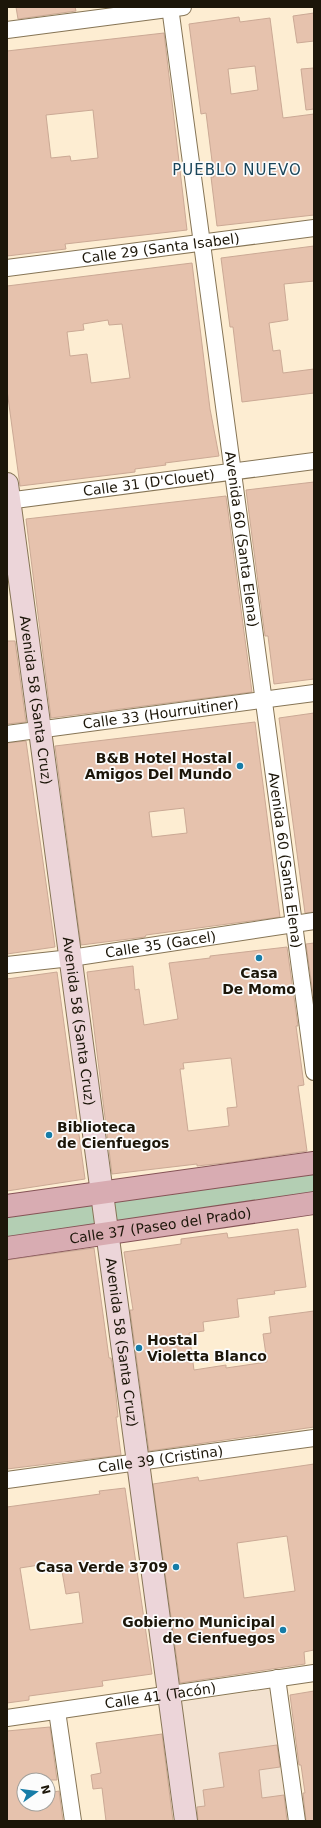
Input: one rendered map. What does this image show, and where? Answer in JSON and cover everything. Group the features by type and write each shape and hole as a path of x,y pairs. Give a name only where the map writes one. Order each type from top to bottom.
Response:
{"main road":[{"name":"Avenida 58 (Santa Cruz)","path":"8,495 186,1821"},
{"path":"7,1206 314,1163"},
{"name":"Calle 37 (Paseo del Prado)","path":"7,1248 314,1203"}],"street":[{"path":"7,30 174,8"},
{"name":"Avenida 60 (Santa Elena)","path":"174,8 202,243 314,1072"},
{"name":"Calle 29 (Santa Isabel)","path":"7,268 314,228"},
{"name":"Calle 31 (D'Clouet)","path":"8,495 233,472 314,461"},
{"name":"Calle 33 (Hourruitiner)","path":"7,734 314,693"},
{"name":"Calle 35 (Gacel)","path":"7,965 71,958 314,922"},
{"name":"Calle 39 (Cristina)","path":"7,1480 314,1438"},
{"name":"Calle 41 (Tacón)","path":"7,1718 169,1695 314,1672"},
{"path":"277,1678 297,1821"},
{"path":"56,1711 73,1821"}],"shaded area":[{"path":"269,1689 284,1795 195,1808 180,1702"}],"green space":[{"path":"314,1171 314,1196 7,1239 7,1213"}],"building":[{"path":"16,7 75,7 76,11 18,19"},
{"path":"314,13 314,41 297,43 293,16"},
{"path":"239,17 240,22 270,18 283,118 314,114 314,215 217,226 211,177 214,177 206,113 201,114 189,24","holes":["255,66 258,90 231,94 228,69"]},
{"path":"164,33 187,230 65,244 66,249 7,256 7,51","holes":["93,110 98,158 71,161 70,156 51,158 46,115"]},
{"path":"314,68 314,109 306,110 301,69"},
{"path":"314,246 314,281 284,284 288,320 269,323 273,351 280,350 283,373 314,369 314,393 242,402 233,327 230,327 221,258"},
{"path":"192,263 210,409 219,456 165,463 166,465 135,469 135,472 20,486 7,390 7,286","holes":["108,320 109,325 122,324 130,378 91,383 87,354 70,356 67,332 84,330 83,324"]},
{"path":"314,482 314,679 274,684 268,636 265,636 246,490"},
{"path":"226,496 252,692 51,718 26,519"},
{"path":"7,641 15,641 26,722 7,724"},
{"path":"314,713 314,912 305,913 279,718"},
{"path":"255,722 280,917 81,945 55,746","holes":["184,808 187,833 152,837 149,812"]},
{"path":"26,741 55,947 7,954 7,743"},
{"path":"314,943 314,1001 306,944"},
{"path":"287,947 298,1026 296,1026 304,1085 298,1086 307,1151 233,1162 197,1166 197,1164 112,1174 87,972 133,966 135,990 139,989 144,1025 178,1019 169,963 210,958 210,956","holes":["231,1058 237,1107 227,1108 229,1126 188,1131 180,1069 184,1069 183,1063"]},
{"path":"57,972 85,1179 7,1191 7,979"},
{"path":"298,1229 306,1287 274,1291 275,1294 237,1299 239,1317 203,1322 204,1331 189,1333 194,1370 226,1365 226,1368 267,1362 263,1334 271,1333 269,1317 314,1311 314,1427 149,1451 130,1310 133,1310 124,1252 181,1244 181,1239 227,1233 228,1238"},
{"path":"94,1248 109,1358 111,1358 114,1375 118,1417 116,1417 121,1455 7,1469 7,1260"},
{"path":"314,1464 314,1650 304,1652 305,1664 180,1683 153,1484 198,1477 199,1481","holes":["287,1536 295,1591 244,1598 237,1543"]},
{"path":"125,1488 152,1674 102,1681 103,1686 29,1696 29,1700 7,1703 7,1507 100,1494 99,1491","holes":["46,1564 47,1573 62,1571 66,1594 79,1592 83,1623 30,1630 20,1568"]},
{"path":"314,1691 314,1821 306,1821 303,1793 305,1793 301,1765 299,1765 290,1695"},
{"path":"50,1727 56,1772 16,1772 16,1812 56,1812 56,1792 59,1791 63,1821 7,1821 7,1731"},
{"path":"162,1734 173,1821 106,1821 102,1788 93,1789 91,1775 101,1773 96,1743"},
{"path":"277,1745 280,1767 259,1770 262,1798 284,1795 287,1821 198,1821 197,1807 205,1806 203,1790 224,1787 219,1753"}],"place":[{"name":"B&B Hotel Hostal Amigos Del Mundo","path":"240,766"},
{"name":"Casa De Momo","path":"259,958"},
{"name":"Biblioteca de Cienfuegos","path":"49,1135"},
{"name":"Hostal Violetta Blanco","path":"139,1348"},
{"name":"Casa Verde 3709","path":"176,1567"},
{"name":"Gobierno Municipal de Cienfuegos","path":"283,1630"}],"district":[{"name":"PUEBLO NUEVO","path":"237,170"}]}
